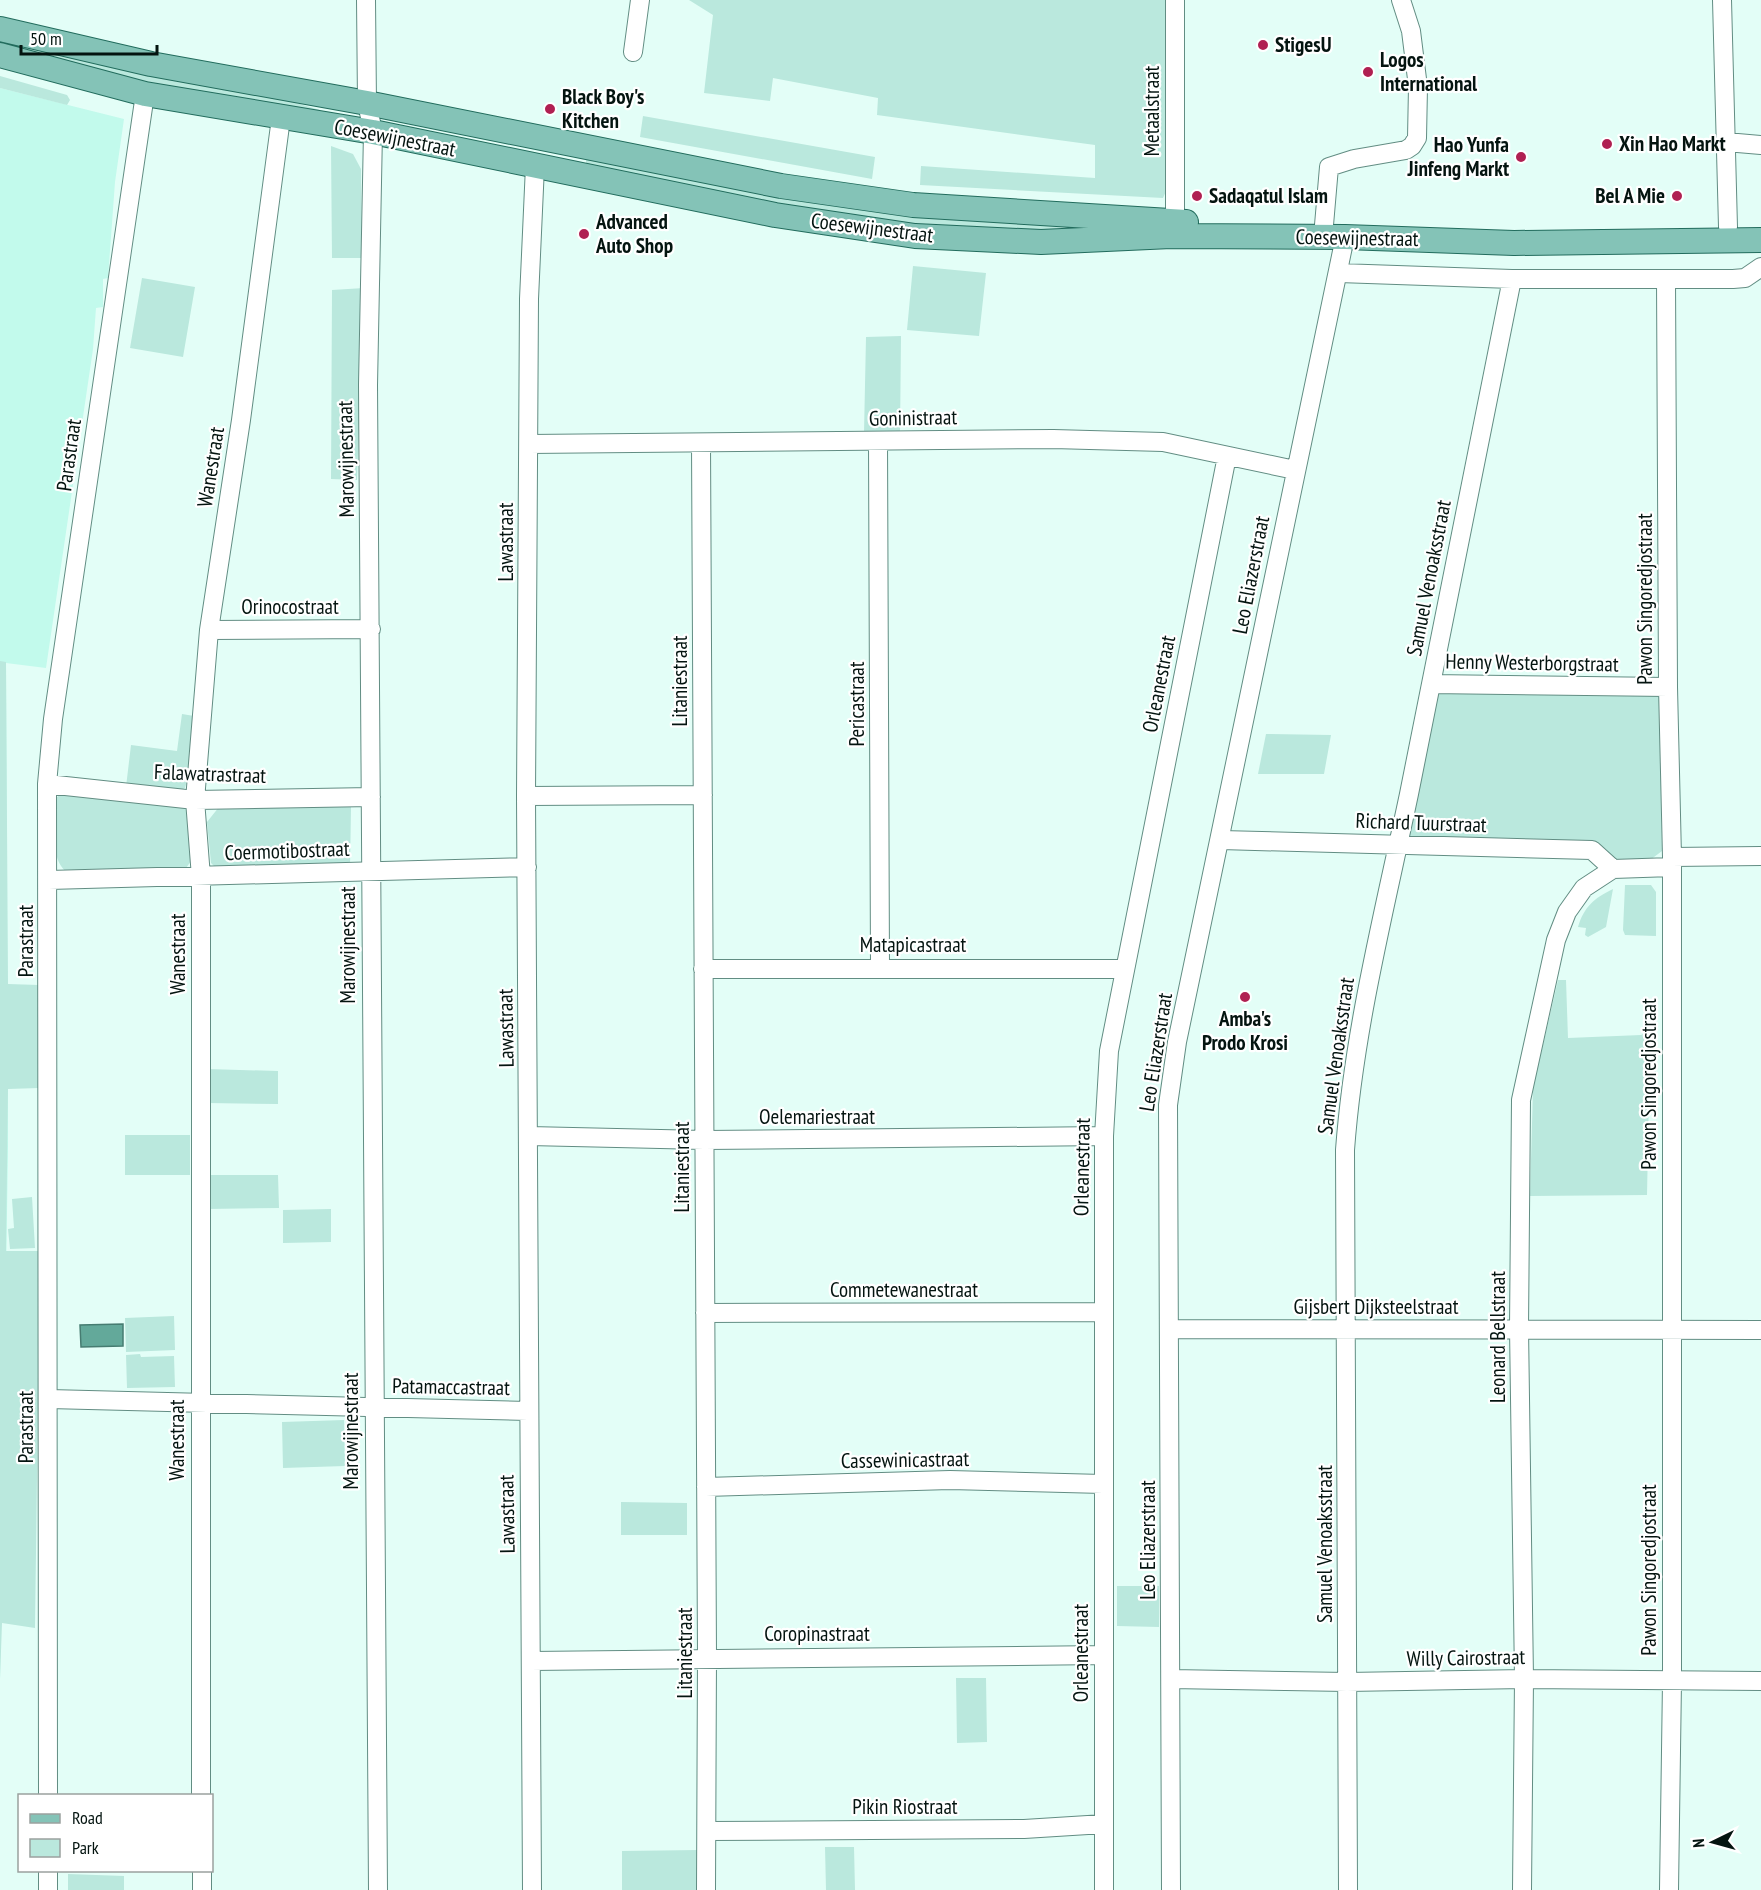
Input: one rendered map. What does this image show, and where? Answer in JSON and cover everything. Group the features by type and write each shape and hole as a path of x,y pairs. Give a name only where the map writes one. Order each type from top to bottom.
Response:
{"main road":[{"name":"Coesewijnestraat","path":"0,29 151,64 367,103 803,189 913,205 1174,221 1728,234 1761,240"},
{"name":"Coesewijnestraat","path":"0,55 146,94 373,132 775,215 915,236 1041,242 1171,236 1345,237 1514,243 1728,234 1761,226"},
{"path":"1728,234 1761,256"}],"street":[{"name":"Marowijnestraat","path":"366,0 367,103 373,132 368,385 378,1890"},
{"path":"633,52 640,0"},
{"name":"Metaalstraat","path":"1174,221 1175,0"},
{"path":"1324,225 1329,167 1354,159 1406,150 1412,147 1416,138 1417,76 1412,31 1401,0"},
{"path":"1722,0 1728,234"},
{"name":"Parastraat","path":"48,1794 49,880 47,784 55,707 146,94"},
{"name":"Wanestraat","path":"201,1794 199,1401 201,877 195,800 209,630 281,118"},
{"path":"1726,142 1761,145"},
{"name":"Lawastraat","path":"532,1890 526,796 529,299 535,166"},
{"name":"Leo Eliazerstraat","path":"1171,1890 1171,1329 1168,1106 1177,1042 1221,840 1295,470 1345,237"},
{"path":"1339,273 1512,279 1733,279 1745,278 1761,267"},
{"name":"Samuel Venoaksstraat","path":"1348,1890 1345,1150 1350,1083 1362,1012 1431,684 1512,279"},
{"name":"Pawon Singoredjostraat","path":"1666,279 1668,687 1672,862 1670,1330 1672,1681 1668,1890"},
{"name":"Goninistraat","path":"529,444 1053,439 1163,442 1295,470"},
{"name":"Pericastraat","path":"878,441 880,967"},
{"name":"Litaniestraat","path":"701,443 707,1657 706,1890"},
{"name":"Orleanestraat","path":"1104,1890 1104,1136 1109,1052 1227,456"},
{"name":"Orinocostraat","path":"209,630 371,629"},
{"name":"Henny Westerborgstraat","path":"1431,684 1668,687"},
{"name":"Falawatrastraat","path":"47,784 195,800 371,797"},
{"path":"526,796 703,795"},
{"name":"Richard Tuurstraat","path":"1221,840 1592,850 1613,869"},
{"path":"1613,869 1672,862 1761,856"},
{"name":"Coermotibostraat","path":"49,880 527,867"},
{"name":"Leonard Bellstraat","path":"1522,1890 1524,1679 1519,1328 1521,1100 1556,940 1567,912 1584,888 1613,869"},
{"name":"Matapicastraat","path":"703,969 880,967 1124,969"},
{"name":"Oelemariestraat","path":"529,1136 704,1140 1104,1136"},
{"name":"Commetewanestraat","path":"705,1313 1104,1312"},
{"name":"Gijsbert Dijksteelstraat","path":"1171,1329 1761,1330"},
{"name":"Patamaccastraat","path":"49,1399 528,1411"},
{"name":"Cassewinicastraat","path":"706,1487 950,1480 1103,1484"},
{"name":"Coropinastraat","path":"531,1661 707,1657 1104,1654"},
{"name":"Willy Cairostraat","path":"1171,1679 1347,1682 1524,1679 1761,1681"},
{"name":"Pikin Riostraat","path":"707,1831 1024,1828 1104,1824"},
{"path":"48,1872 48,1890"},
{"path":"202,1872 202,1890"}],"shaded area":[{"path":"0,88 124,119 115,182 108,278 103,279 103,307 96,308 93,349 46,668 6,663 8,1147 0,1679"},
{"path":"123,1324 123,1346 81,1347 80,1325"}],"green space":[{"path":"689,0 1170,0 1167,189 1163,198 920,185 921,166 1095,178 1095,145 877,115 878,98 773,78 770,101 704,93 713,15"},
{"path":"0,35 269,95 320,110 319,114 141,83 0,47"},
{"path":"0,76 67,95 70,100 67,105 0,88"},
{"path":"643,116 875,157 872,179 640,137"},
{"path":"331,146 353,154 361,169 362,258 332,258"},
{"path":"586,158 1105,228 1006,234 809,213 586,166"},
{"path":"913,266 986,273 979,336 907,330"},
{"path":"142,278 195,287 183,357 130,348"},
{"path":"364,288 357,480 331,479 332,290"},
{"path":"901,336 900,433 864,433 866,337"},
{"path":"0,661 6,662 8,984 39,985 39,1088 8,1089 6,1251 40,1251 35,1628 2,1623 0,1679"},
{"path":"1438,691 1658,694 1660,699 1662,851 1650,860 1616,863 1600,845 1407,838"},
{"path":"182,714 194,716 190,770 185,788 179,791 126,787 131,745 177,751"},
{"path":"1266,734 1331,735 1324,774 1258,774"},
{"path":"64,791 185,807 188,809 191,861 184,871 68,873 58,859 54,839 55,799"},
{"path":"219,807 351,807 350,868 215,867 211,863 207,822"},
{"path":"1625,885 1651,885 1656,892 1656,936 1625,935 1623,930"},
{"path":"1613,889 1606,927 1588,937 1585,935 1586,928 1578,927 1583,914 1595,900"},
{"path":"1558,980 1566,980 1568,1038 1641,1035 1652,1029 1656,1033 1656,1093 1649,1094 1647,1195 1530,1196 1533,1088"},
{"path":"207,1069 278,1071 278,1104 207,1103"},
{"path":"125,1135 190,1135 190,1175 125,1175"},
{"path":"206,1175 278,1175 279,1208 207,1209"},
{"path":"32,1197 35,1248 10,1249 8,1229 14,1228 12,1199"},
{"path":"331,1209 331,1242 283,1243 283,1210"},
{"path":"174,1316 175,1350 126,1352 125,1318"},
{"path":"140,1354 141,1357 174,1356 175,1387 127,1388 126,1355"},
{"path":"344,1420 345,1466 283,1468 282,1422"},
{"path":"621,1502 687,1503 687,1535 621,1535"},
{"path":"1117,1586 1159,1586 1159,1627 1117,1626"},
{"path":"956,1678 986,1678 987,1742 957,1743"},
{"path":"825,1847 854,1847 855,1890 826,1890"},
{"path":"698,1850 697,1890 622,1890 622,1851"},
{"path":"68,1874 124,1876 124,1890 68,1890"}],"place":[{"name":"StigesU","path":"1263,45"},
{"name":"Logos International","path":"1368,72"},
{"name":"Black Boy's Kitchen","path":"550,109"},
{"name":"Xin Hao Markt","path":"1607,144"},
{"name":"Hao Yunfa Jinfeng Markt","path":"1521,157"},
{"name":"Sadaqatul Islam","path":"1197,196"},
{"name":"Bel A Mie","path":"1677,196"},
{"name":"Advanced Auto Shop","path":"584,234"},
{"name":"Amba's Prodo Krosi","path":"1245,997"}]}
